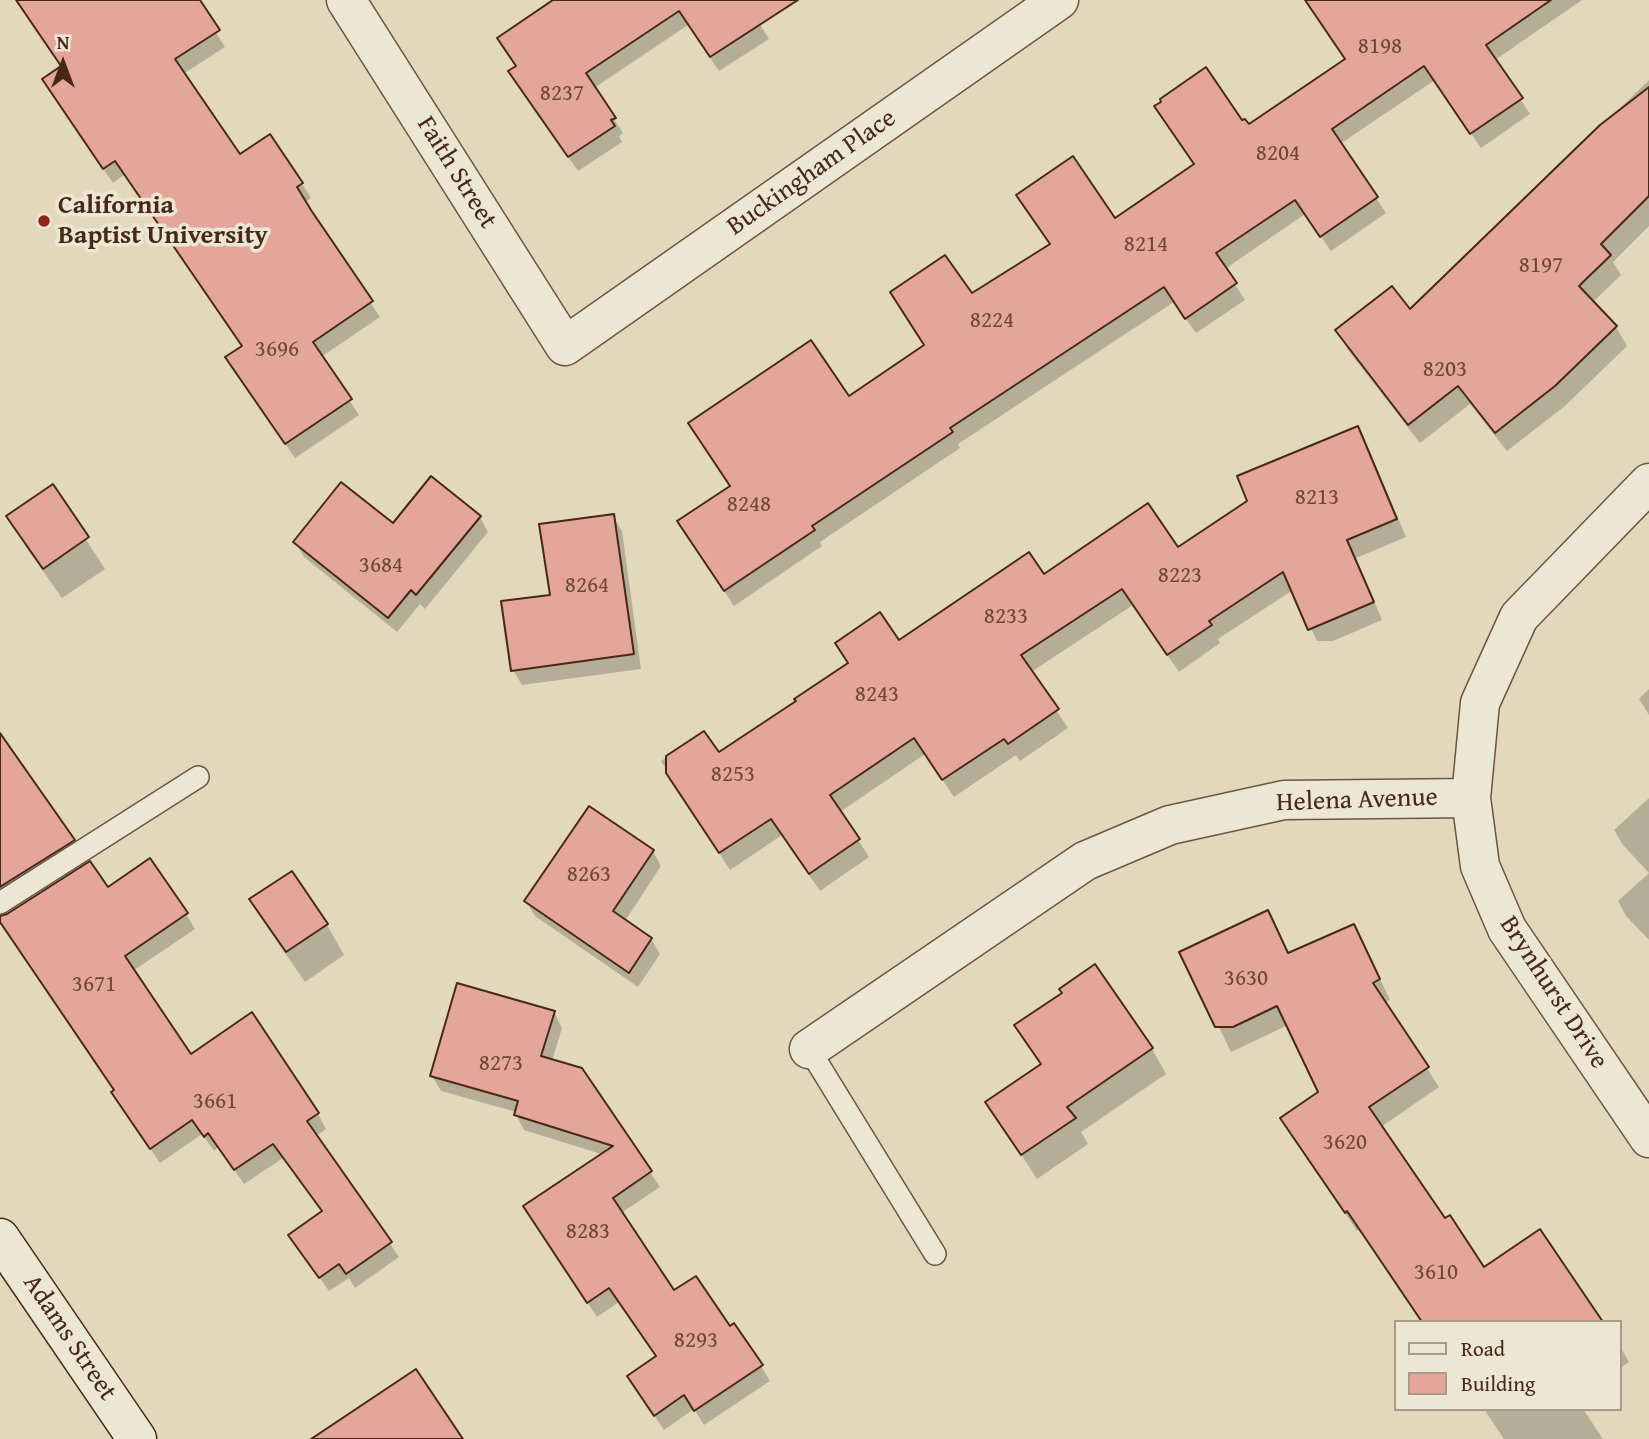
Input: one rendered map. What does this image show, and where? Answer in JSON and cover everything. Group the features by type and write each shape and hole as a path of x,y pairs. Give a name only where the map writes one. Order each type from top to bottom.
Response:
{"street":[{"name":"Faith Street","path":"346,0 565,346"},
{"name":"Buckingham Place","path":"565,346 1059,0"},
{"name":"Helena Avenue","path":"809,1049 1085,861 1170,825 1284,800 1471,798 1480,703 1519,618 1649,484"},
{"name":"Brynhurst Drive","path":"1471,798 1480,866 1507,929 1649,1138"},
{"name":"Adams Street","path":"0,1238 138,1439"}],"lane":[{"path":"0,903 198,777"},
{"path":"809,1049 935,1254"}],"building":[{"path":"16,0 200,0 220,30 175,59 240,154 270,134 303,183 297,187 311,210 373,301 313,342 352,399 285,444 225,357 242,346 115,161 103,169 42,79 61,66"},
{"path":"553,0 798,0 710,57 679,11 586,73 616,118 611,120 615,126 568,157 508,71 516,66 497,38"},
{"path":"1305,0 1551,0 1486,45 1523,98 1470,134 1424,66 1332,129 1378,197 1320,237 1295,200 1216,253 1237,283 1185,319 1164,287 950,428 953,432 812,526 815,530 724,591 677,521 730,486 688,423 811,340 849,396 924,345 890,292 945,255 972,293 1050,244 1016,195 1073,156 1115,218 1194,164 1154,106 1206,67 1242,120 1245,119 1249,124 1345,59"},
{"path":"1649,87 1649,196 1601,244 1611,255 1579,286 1617,326 1555,386 1495,433 1458,386 1408,425 1335,330 1392,286 1410,309 1600,125"},
{"path":"1358,426 1397,519 1347,540 1374,602 1308,630 1283,572 1209,621 1212,625 1167,655 1122,589 1021,655 1059,709 1008,744 1004,739 942,780 914,738 830,795 860,839 809,874 771,819 719,853 666,773 666,756 704,731 719,752 848,663 835,643 880,612 899,640 1029,552 1044,574 1148,503 1178,547 1247,501 1237,476"},
{"path":"431,476 481,516 416,595 411,590 388,618 293,542 341,482 393,523"},
{"path":"53,484 89,537 43,569 6,516"},
{"path":"614,514 634,654 511,671 501,601 550,595 539,524"},
{"path":"0,733 75,840 0,887"},
{"path":"589,806 654,850 613,911 652,938 629,973 524,901"},
{"path":"150,858 188,913 125,956 191,1054 252,1012 319,1113 307,1121 392,1242 346,1274 339,1264 319,1278 288,1235 322,1211 273,1144 234,1170 208,1133 204,1137 192,1120 150,1149 111,1092 114,1090 0,922 0,916 90,861 108,887"},
{"path":"292,871 328,924 286,952 249,899"},
{"path":"1268,910 1288,953 1354,924 1380,979 1373,983 1429,1067 1369,1107 1445,1218 1450,1215 1484,1267 1540,1229 1602,1320 1421,1320 1280,1118 1318,1092 1277,1006 1233,1027 1215,1027 1179,952"},
{"path":"1095,964 1153,1048 1067,1107 1076,1118 1021,1155 985,1102 1041,1064 1014,1025 1062,993 1059,989"},
{"path":"457,983 555,1011 541,1056 582,1068 652,1171 613,1198 674,1290 696,1276 730,1326 734,1323 763,1365 694,1411 684,1395 654,1416 627,1376 656,1356 609,1288 587,1303 523,1206 613,1146 514,1115 518,1101 430,1076"},
{"path":"416,1369 463,1439 311,1439"}],"place":[{"name":"California Baptist University","path":"44,221"}]}
